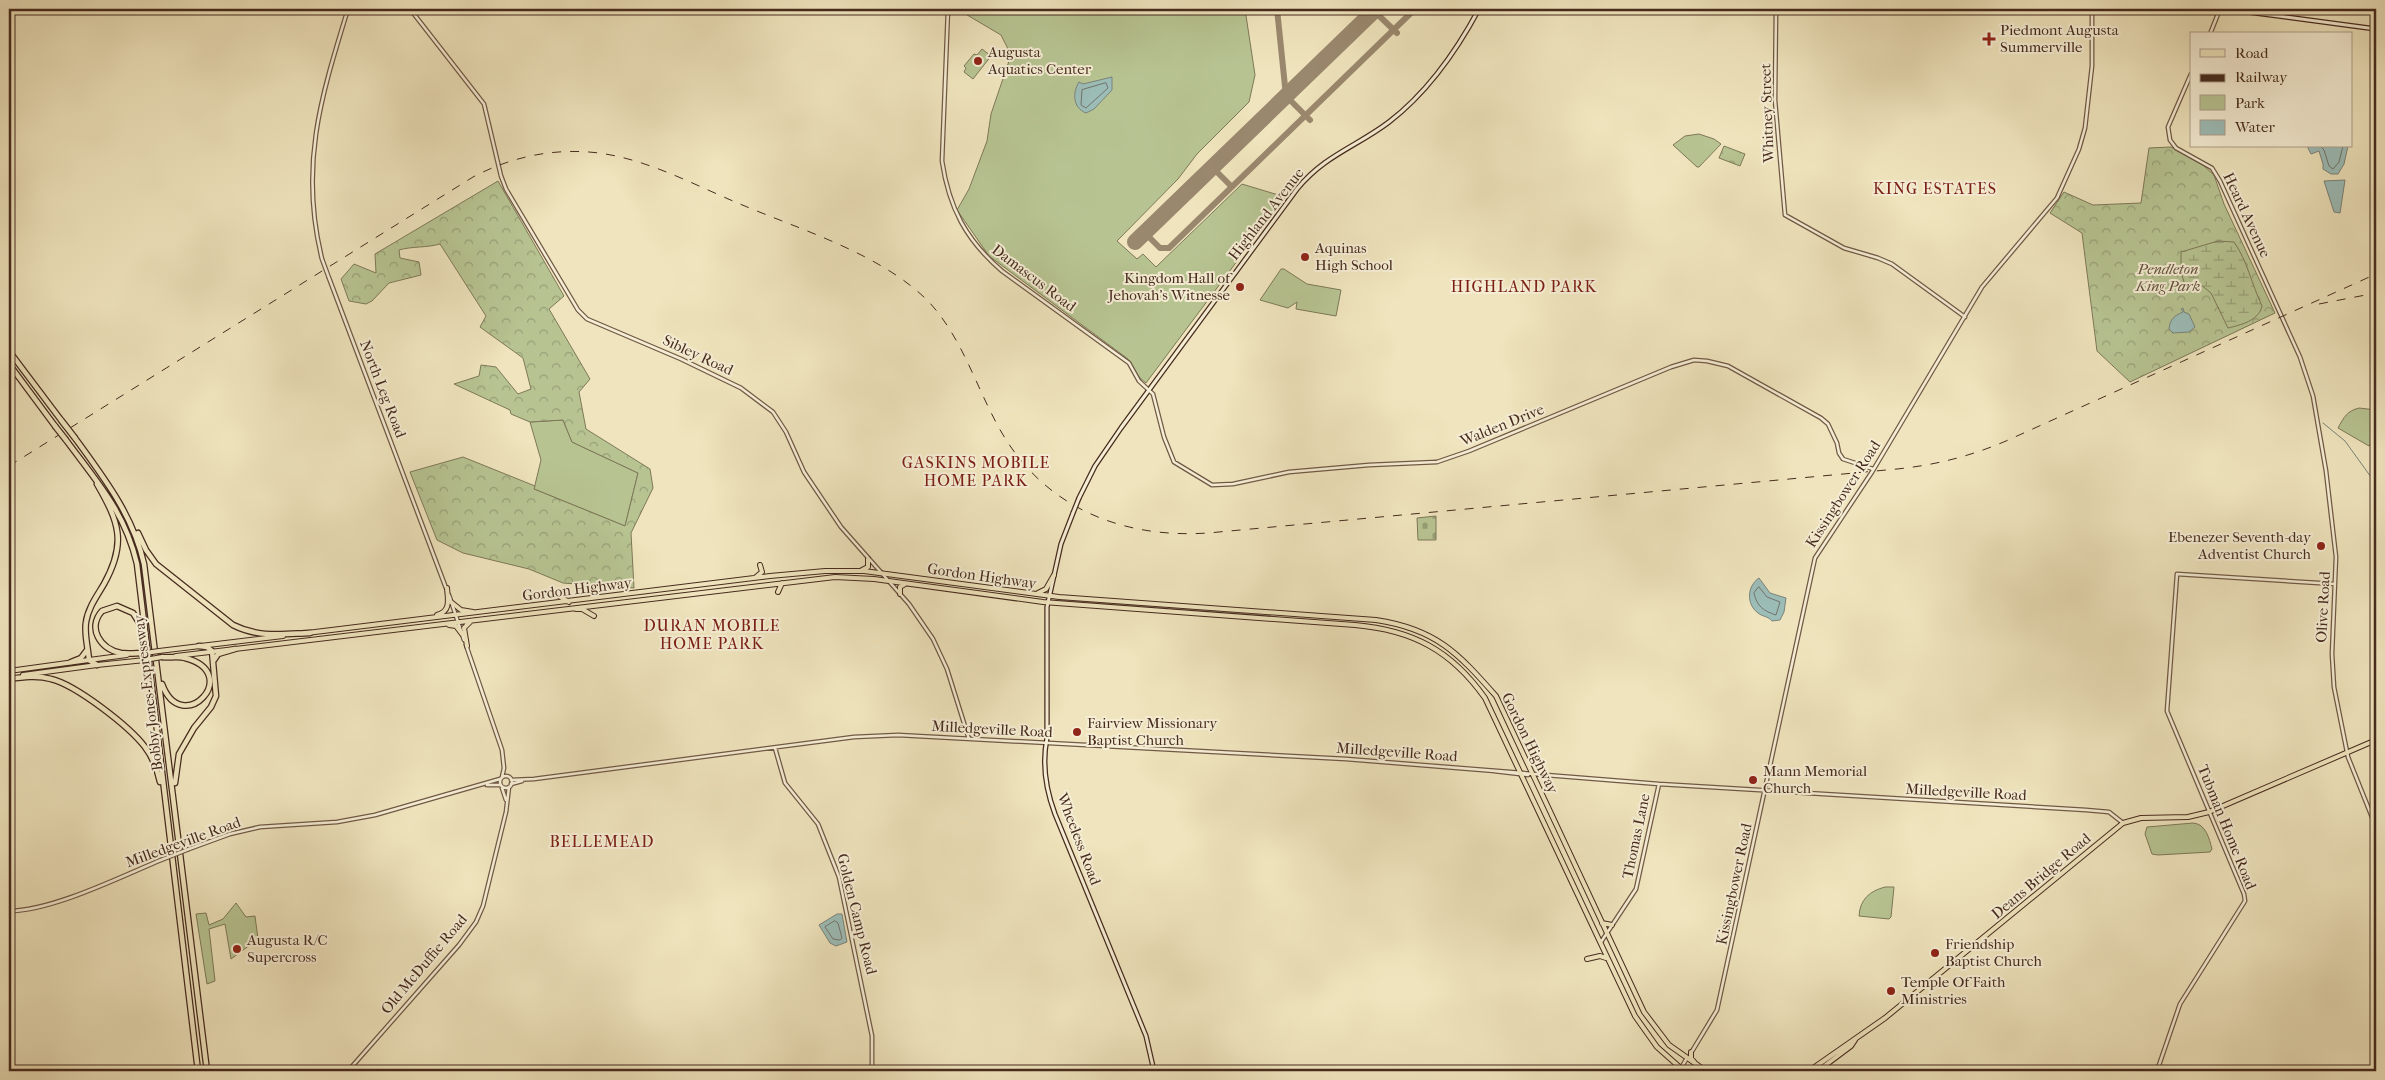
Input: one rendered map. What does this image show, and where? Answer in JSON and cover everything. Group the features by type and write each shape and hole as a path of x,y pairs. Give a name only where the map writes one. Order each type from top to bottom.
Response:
{"highway":[{"name":"Bobby Jones Expressway","path":"9,351 102,475 124,508 140,548 147,579 207,1071"},
{"name":"Bobby Jones Expressway","path":"9,364 114,504 131,543 138,569 146,651 198,1071"},
{"path":"90,472 112,511 118,537 113,563 87,616 85,630 90,660 97,665"},
{"path":"102,475 124,504 144,546 153,560 224,619 242,629 263,635 310,632"},
{"path":"117,606 133,612 141,624 146,651 136,653 116,652 100,640 95,626 102,611 117,606"},
{"path":"174,799 175,775 179,754 194,728 211,707 216,696 212,651 207,647 199,646"},
{"path":"71,662 81,658 88,649"},
{"path":"213,664 218,654 235,649"},
{"path":"157,662 163,688 171,698 184,705 201,701 209,686 206,672 199,664 186,658 165,657"},
{"path":"9,679 35,677 61,682 76,690 135,736 150,754 157,768 168,829"}],"main road":[{"name":"Highland Avenue","path":"1048,603 1061,544 1079,498 1095,466 1199,320 1308,175 1338,152 1384,126 1411,102 1448,62 1479,9"},
{"path":"2225,9 2376,29"},
{"path":"855,571 867,568 868,559"},
{"path":"753,578 761,574 760,565"},
{"name":"Gordon Highway","path":"146,651 553,604 753,578 813,572 855,571 1050,596 1367,620 1409,628 1447,647 1479,675 1502,707 1606,932 1650,1022 1670,1045 1686,1059 1707,1071"},
{"path":"1032,594 1046,589 1054,575"},
{"name":"Gordon Highway","path":"9,679 137,660 784,582 844,577 889,581 1048,603 1372,627 1405,635 1447,656 1478,688 1492,709 1639,1023 1657,1047 1681,1069"},
{"path":"778,592 779,586 784,582"},
{"path":"900,594 901,586 907,584"},
{"path":"417,620 439,615 446,610 449,604 447,588"},
{"path":"553,604 556,598 554,593 568,602"},
{"path":"451,602 463,611 477,613"},
{"name":"Wheeless Road","path":"1048,603 1046,625 1045,768 1047,785 1055,814 1146,1036 1154,1071"},
{"path":"536,612 580,609 594,616 591,611 592,608 600,604"},
{"path":"467,646 464,627 467,623 477,619"},
{"path":"402,628 450,624 456,626 462,634"},
{"path":"9,671 136,653"},
{"path":"2123,823 2141,818 2188,817 2209,812 2376,740"},
{"name":"Deans Bridge Road","path":"1809,1071 1856,1040 1992,932 2123,823"},
{"path":"1602,923 1612,925"},
{"path":"1588,960 1602,956 1609,962"},
{"name":"Deans Bridge Road","path":"1819,1071 1856,1040"},
{"path":"1691,1052 1693,1061 1707,1071"}],"street":[{"name":"North Leg Road","path":"348,9 320,105 314,138 312,201 322,259 447,588 502,750 504,768 511,780"},
{"name":"Sibley Road","path":"410,9 484,104 501,176 506,189 578,310 587,319 681,359 741,388 773,412 786,432 804,472 841,527 900,594 927,630 939,651 969,739"},
{"name":"Damascus Road","path":"948,9 942,161 945,182 962,226 990,260 1129,363 1140,381 1150,390"},
{"name":"Whitney Street","path":"1776,9 1775,100 1785,215 1844,248 1892,264 1965,317"},
{"name":"Kissingbower Road","path":"1681,1069 1717,1010 1766,791 1812,568 1819,550 1873,470 1997,267 2056,198 2078,149 2085,128 2089,92 2092,9"},
{"path":"2211,32 2220,9"},
{"name":"Heard Avenue","path":"2190,76 2168,127 2170,140 2176,148 2212,168 2220,181 2286,328"},
{"name":"Olive Road","path":"2286,328 2307,376 2315,404 2333,527 2336,557 2332,654 2334,687 2347,752 2376,828"},
{"name":"Walden Drive","path":"1150,390 1153,394 1164,437 1174,462 1212,485 1233,484 1289,472 1437,462 1477,448 1682,363 1707,360 1728,366 1821,418 1828,424 1837,443 1839,454 1843,459 1873,470"},
{"name":"Tubman Home Road","path":"2157,1071 2180,1004 2244,901 2242,887 2167,711 2176,574 2335,584"},
{"name":"Milledgeville Road","path":"511,780 872,736 969,739 1336,759 1659,784 2086,810 2109,812 2123,823"},
{"name":"Golden Camp Road","path":"774,748 785,783 818,824 839,877 872,1036 872,1071"},
{"name":"North Leg Road","path":"501,785 504,768"},
{"name":"Milledgeville Road","path":"9,911 26,910 50,904 189,849 246,829 273,825 355,819 485,785 508,776"},
{"name":"Old McDuffie Road","path":"348,1071 476,924 483,906 511,780"},
{"name":"Milledgeville Road","path":"485,785 510,786 523,780"},
{"name":"Thomas Lane","path":"1600,942 1636,890 1659,784"},
{"path":"501,785 507,801"}],"green space":[{"path":"957,9 1245,9 1255,75 1249,102 1197,154 1178,179 1117,241 1137,259 1143,254 1156,267 1242,184 1285,197 1146,383 1139,377 1128,359 989,256 957,210 969,189 987,141 991,114 1011,55 1001,35"},
{"name":"Augusta Aquatics Center","path":"982,49 991,56 973,79 964,72 966,68 964,66 974,54 977,55"},
{"path":"1699,134 1714,139 1721,144 1697,167 1673,145 1685,136"},
{"path":"1724,146 1745,154 1740,166 1719,158"},
{"name":"Pendleton King Park","path":"2171,147 2203,165 2214,175 2224,204 2275,313 2130,382 2097,351 2082,233 2050,213 2064,192 2093,205 2141,203 2149,148"},
{"path":"498,181 564,296 549,309 590,379 579,392 586,429 650,469 653,488 631,533 634,588 563,583 529,569 463,553 437,540 410,472 463,457 535,486 534,489 625,526 638,473 572,442 563,420 530,422 511,414 510,410 454,384 479,376 481,365 496,367 518,394 531,389 523,358 480,327 486,316 440,244 399,250 400,258 419,262 421,275 389,283 372,301 366,304 349,301 341,279 354,264 376,273 375,254"},
{"path":"2218,241 2234,242 2239,249 2262,306 2253,319 2228,328 2211,293 2200,284 2185,285 2181,272 2181,252"},
{"path":"1281,269 1307,284 1341,290 1336,316 1296,309 1297,302 1288,308 1260,300"},
{"path":"2359,408 2376,410 2376,434 2369,446 2338,428 2346,415"},
{"path":"563,420 572,442 638,473 625,526 534,489 541,460 530,422"},
{"path":"1436,516 1436,540 1418,540 1417,518"},
{"path":"2193,823 2201,826 2206,832 2212,849 2210,852 2152,854 2145,834 2147,827"},
{"path":"1885,887 1894,887 1891,917 1889,919 1859,916 1861,905 1870,893"},
{"name":"Augusta R/C Supercross","path":"236,903 246,917 255,916 258,939 231,959 225,924 209,929 215,981 207,984 196,914 206,913 209,925 223,919"}],"water":[{"path":"1112,77 1112,90 1094,109 1086,113 1078,108 1075,100 1075,91 1079,82 1083,84"},
{"path":"2308,148 2348,148 2344,164 2338,174 2331,174 2323,169 2319,151 2311,154"},
{"path":"2345,180 2340,213 2334,212 2324,181"},
{"path":"2183,308 2184,312 2189,314 2195,327 2189,332 2173,333 2169,329 2171,320 2183,312 2181,309"},
{"path":"1759,578 1770,593 1786,598 1784,612 1780,620 1772,621 1758,613 1751,605 1750,590"},
{"path":"837,914 842,914 847,942 836,946 830,943 819,925"}],"waterway":[{"path":"2323,423 2345,441 2376,484"}],"taxiway":[{"path":"1277,9 1286,96 1310,120"},
{"path":"1372,9 1397,33"},
{"path":"1145,233 1160,248 1169,248 1415,9"},
{"path":"1212,167 1231,186"}],"runway":[{"path":"1135,242 1376,9"}],"railway":[{"path":"9,466 473,177 515,160 559,152 589,152 628,159 647,165 840,245 888,270 910,285 929,302 940,316 959,346 998,426 1016,454 1037,477 1060,497 1086,512 1114,523 1144,530 1175,533 1208,533 1926,465 1980,451 2006,441 2376,274"},
{"path":"2319,304 2376,293"}],"place":[{"name":"Piedmont Augusta Summerville","path":"1989,39"},
{"name":"Augusta Aquatics Center","path":"978,61"},
{"name":"Aquinas High School","path":"1305,257"},
{"name":"Kingdom Hall of Jehovah’s Witnesse","path":"1240,287"},
{"name":"Ebenezer Seventh-day Adventist Church","path":"2321,546"},
{"name":"Fairview Missionary Baptist Church","path":"1077,732"},
{"name":"Mann Memorial Church","path":"1753,780"},
{"name":"Augusta R/C Supercross","path":"237,949"},
{"name":"Friendship Baptist Church","path":"1935,953"},
{"name":"Temple Of Faith Ministries","path":"1891,991"}],"district":[{"name":"KING ESTATES","path":"1935,188"},
{"name":"HIGHLAND PARK","path":"1524,286"},
{"name":"GASKINS MOBILE HOME PARK","path":"976,471"},
{"name":"DURAN MOBILE HOME PARK","path":"712,634"},
{"name":"BELLEMEAD","path":"602,841"}]}
